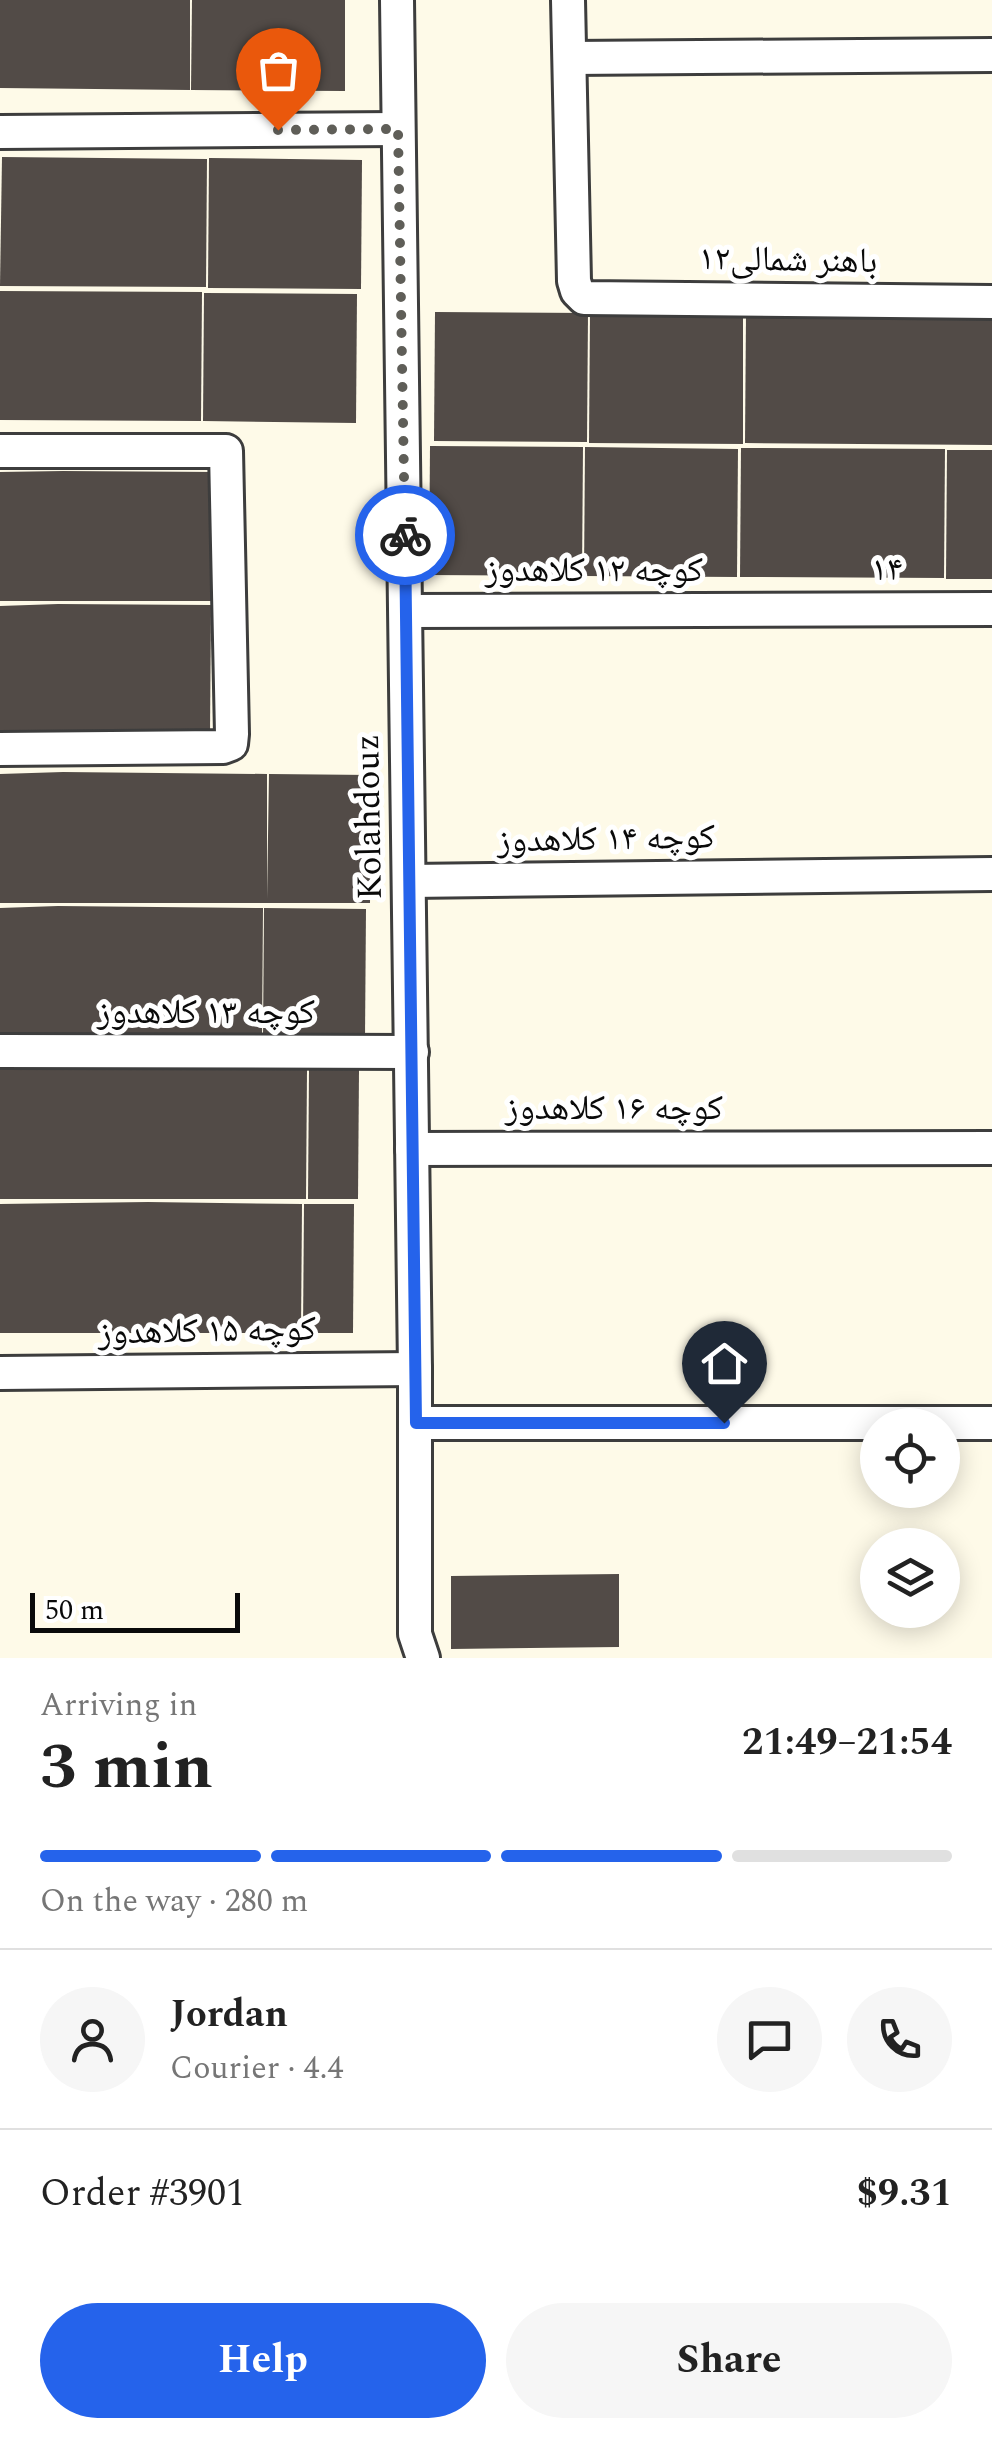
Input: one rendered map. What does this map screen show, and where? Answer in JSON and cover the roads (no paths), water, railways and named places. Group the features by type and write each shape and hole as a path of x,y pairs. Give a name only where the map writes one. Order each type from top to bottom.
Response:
{"street":[{"name":"Kolahdouz","path":"397,0 416,1423 413,1650"},
{"path":"568,0 570,58 992,55"},
{"name":"باهنر شمالی۱۲","path":"570,58 574,281 584,298 992,302"},
{"path":"0,132 398,129"},
{"path":"0,452 226,451 231,589 231,744 0,749"},
{"name":"۱۴","path":"782,610 992,609"},
{"name":"کوچه ۱۲ کلاهدوز","path":"406,611 782,610"},
{"name":"کوچه ۱۴ کلاهدوز","path":"410,881 992,874"},
{"name":"کوچه ۱۳ کلاهدوز","path":"0,1051 412,1052"},
{"name":"کوچه ۱۶ کلاهدوز","path":"412,1149 992,1148"},
{"name":"کوچه ۱۵ کلاهدوز","path":"0,1373 415,1369"},
{"path":"416,1423 992,1423"}]}
